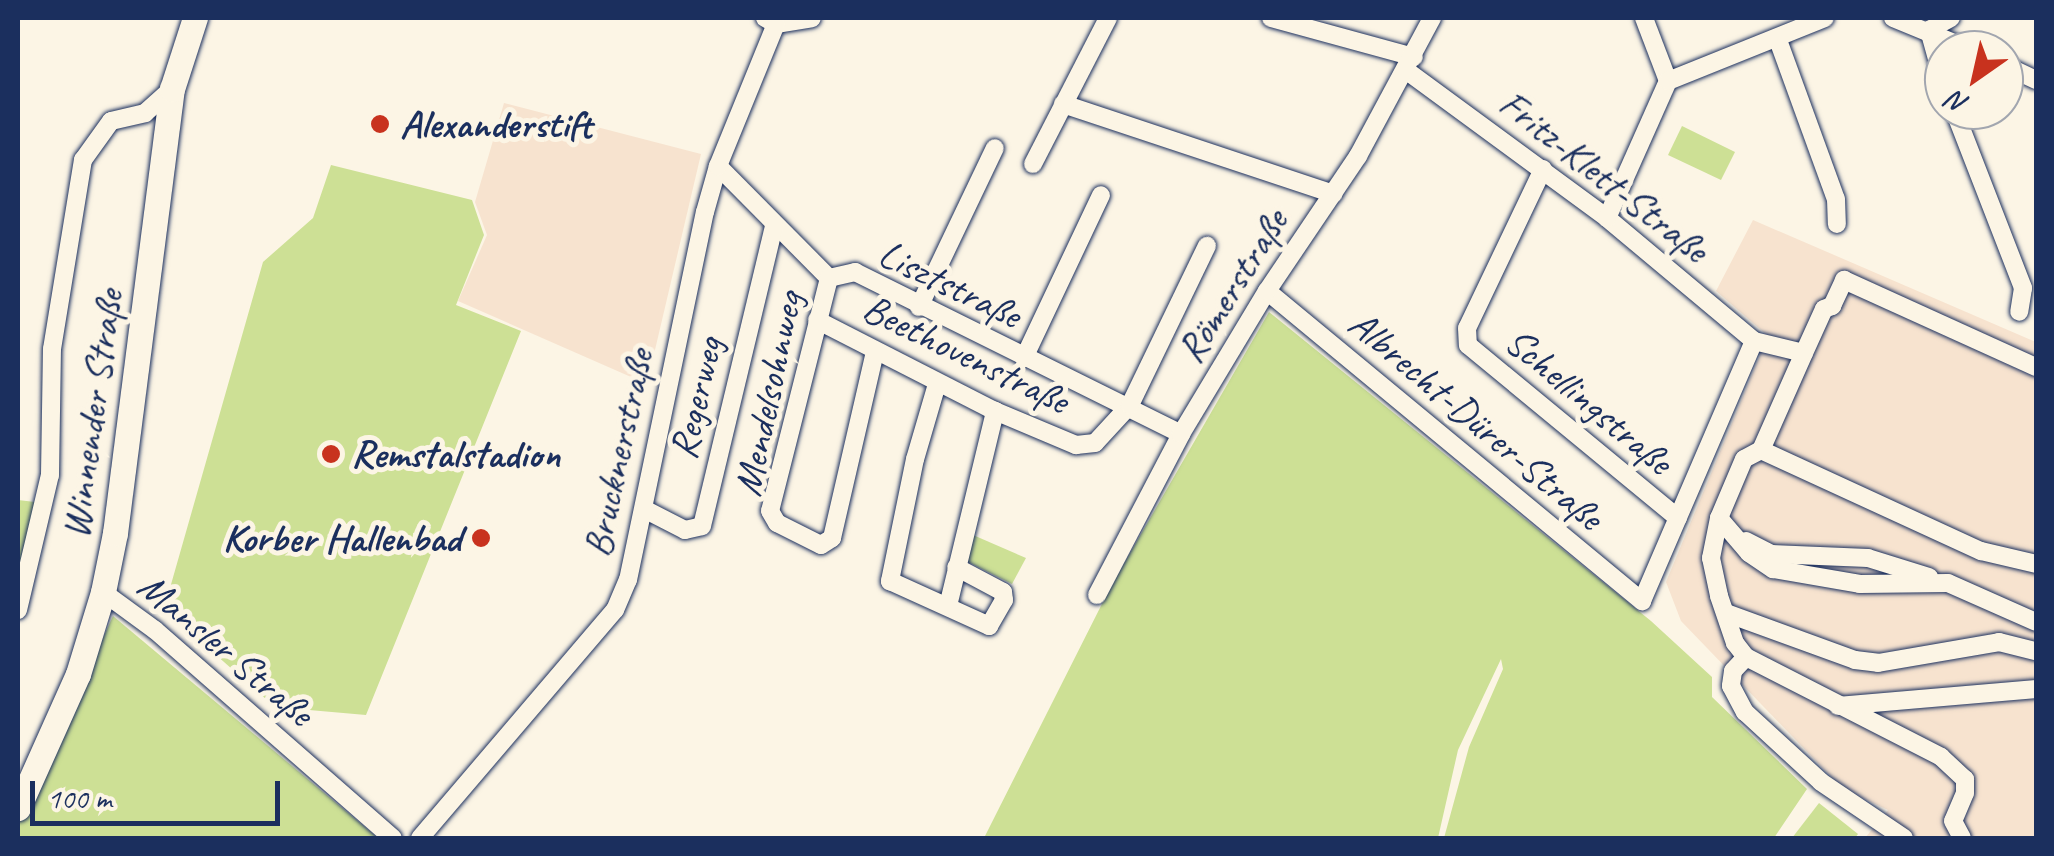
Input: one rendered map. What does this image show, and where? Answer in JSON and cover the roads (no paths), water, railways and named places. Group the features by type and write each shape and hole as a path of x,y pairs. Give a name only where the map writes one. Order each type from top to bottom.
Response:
{"street":[{"name":"Winnender Straße","path":"18,808 78,674 104,592 172,89 195,18"},
{"path":"770,21 812,18"},
{"path":"1033,164 1108,18"},
{"name":"Fritz-Klett-Straße","path":"1271,18 1410,64 1607,218 1754,341"},
{"name":"Römerstraße","path":"1097,595 1181,434 1266,292 1332,194 1410,64 1432,18"},
{"path":"1607,218 1668,81 1644,18"},
{"path":"1668,81 1825,18"},
{"path":"1893,18 1929,30 1951,18"},
{"name":"Brucknerstraße","path":"420,838 615,610 628,580 693,261 718,166 770,21"},
{"path":"1778,40 1836,199 1838,224"},
{"path":"18,610 50,475 52,349 83,160 111,121 145,113 172,89"},
{"path":"1064,104 1332,194"},
{"path":"1962,130 2023,288 2018,312"},
{"path":"919,308 995,148"},
{"name":"Lisztstraße","path":"718,166 829,278 855,272 919,308 1130,405 1181,434"},
{"name":"Schellingstraße","path":"1543,169 1467,328 1468,345 1678,518"},
{"path":"1024,358 1101,195"},
{"name":"Regerweg","path":"644,509 685,530 702,526 774,225"},
{"name":"Beethovenstraße","path":"818,320 995,411 1076,445 1095,443 1130,405 1206,246"},
{"name":"Mendelsohnweg","path":"829,278 770,510 776,524 821,544 832,538 875,352"},
{"path":"1962,838 1953,821 1965,793 1965,778 1941,758 1746,657 1735,644 1711,558 1719,518 1744,459 1761,450 1824,309 1832,306 1844,280 2036,367"},
{"name":"Albrecht-Dürer-Straße","path":"1266,292 1642,601 1678,518"},
{"path":"1678,518 1754,341 1804,353"},
{"path":"938,384 916,459 890,581 948,606 984,627 993,622 1004,600 996,585 956,567"},
{"path":"948,606 995,411"},
{"path":"1761,450 1981,551 2036,564"},
{"path":"1719,518 1749,553 1773,569 1860,584 1948,583 2036,622"},
{"name":"Mansler Straße","path":"104,592 155,630 394,838"},
{"path":"1726,614 1855,660 1878,663 1999,642 2036,651"},
{"path":"1746,657 1733,671 1731,686 1746,712 1821,782 1904,838"},
{"path":"1837,706 2036,689"}],"place":[{"name":"Alexanderstift","path":"380,124"},
{"name":"Remstalstadion","path":"331,454"},
{"name":"Korber Hallenbad","path":"481,538"}]}
